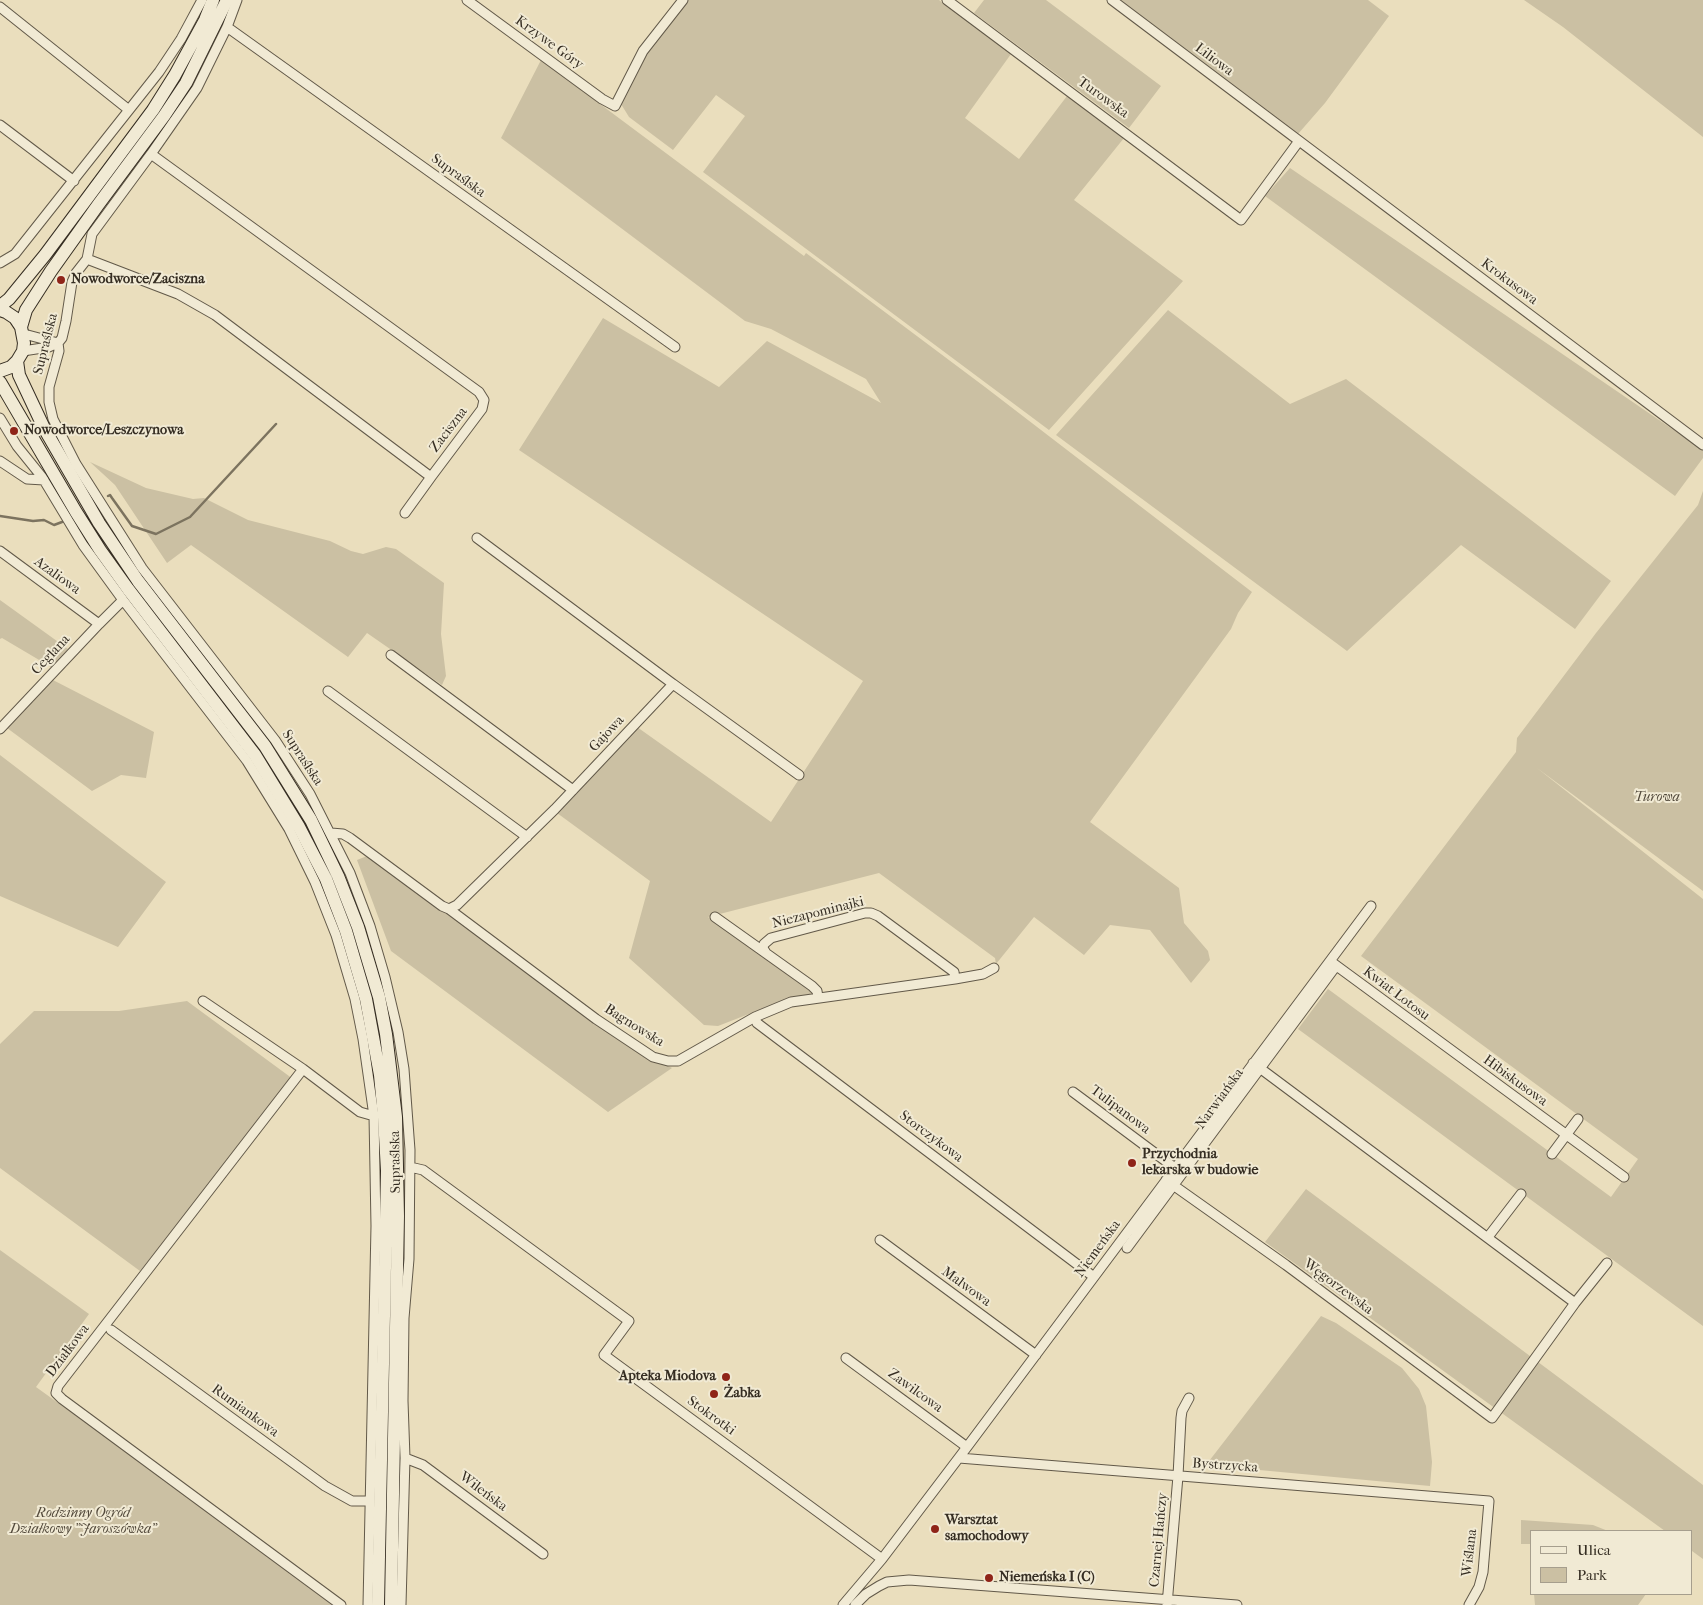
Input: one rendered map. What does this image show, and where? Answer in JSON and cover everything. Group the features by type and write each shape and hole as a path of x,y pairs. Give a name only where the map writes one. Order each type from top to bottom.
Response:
{"main road":[{"path":"0,306 9,299 45,255 143,124 175,75 205,20 213,0"},
{"path":"227,0 186,82 159,124 98,205 26,310 19,375 44,428 99,523 138,581 265,746 311,820 338,876 358,927 379,997 392,1074 396,1117 398,1207 391,1605"},
{"path":"0,310 15,318 23,331"},
{"path":"0,371 11,366 20,356"},
{"path":"0,382 100,550 256,755 299,827 326,879 346,930 366,999 374,1036 380,1075 385,1135 386,1216 378,1605"}],"street":[{"name":"Supraślska","path":"237,0 227,26 197,88 151,154 97,225 90,240 87,258 72,282 66,321 62,338 58,343 59,351 49,387 49,402 54,419 76,464 142,568 275,740 310,794 350,873 370,926 385,977 404,1068 408,1103 410,1167 409,1259 404,1316 403,1401 405,1458 401,1605"},
{"name":"Krzywe Góry","path":"467,0 602,99 615,106 643,51 683,0"},
{"name":"Turowska","path":"947,0 1241,220 1299,142"},
{"name":"Liliowa","path":"1112,0 1299,142"},
{"path":"0,263 15,254 159,72 181,39 199,1"},
{"path":"0,7 129,110"},
{"name":"Supraślska","path":"227,26 675,347"},
{"path":"0,125 74,181"},
{"name":"Krokusowa","path":"1299,142 1703,445"},
{"name":"Zaciszna","path":"151,154 479,392 484,400 482,409 404,513"},
{"path":"87,258 178,294 215,315 431,477"},
{"path":"23,331 58,343"},
{"path":"20,356 58,343"},
{"name":"Supraślska","path":"0,418 17,446 44,480 83,545 247,761 289,829 336,935 355,1000 363,1039 374,1116 376,1226 368,1605"},
{"path":"0,461 27,479 44,480"},
{"path":"477,538 799,775"},
{"name":"Azaliowa","path":"0,551 99,624"},
{"name":"Ceglana","path":"0,729 4,719 123,600"},
{"path":"391,655 573,790"},
{"name":"Gajowa","path":"449,909 457,905 527,837 673,684"},
{"path":"328,690 527,837"},
{"name":"Bagnowska","path":"331,833 343,834 350,838 596,1019 653,1056 668,1061 678,1061 755,1017 791,1002 955,979 983,974 994,968"},
{"name":"Niemeńska","path":"844,1605 882,1559 959,1458 1094,1277 1170,1182 1174,1168 1257,1065 1333,963 1371,906"},
{"name":"Niezapominajki","path":"766,953 763,948 764,944 771,938 871,913 878,916 954,972 955,979"},
{"path":"716,917 812,986 817,992 818,997"},
{"name":"Kwiat Lotosu","path":"1333,963 1446,1048"},
{"path":"203,1001 303,1069 360,1112 374,1116"},
{"name":"Storczykowa","path":"755,1017 757,1023 1094,1277"},
{"name":"Hibiskusowa","path":"1446,1048 1624,1177"},
{"path":"1257,1065 1575,1303 1607,1263"},
{"name":"Narwiańska","path":"1127,1248 1170,1182 1257,1065"},
{"name":"Działkowa","path":"303,1069 58,1386 56,1393 341,1605"},
{"name":"Tulipanowa","path":"1073,1092 1174,1168"},
{"path":"1552,1154 1578,1119"},
{"name":"Stokrotki","path":"410,1167 423,1170 629,1321 604,1355 882,1559"},
{"name":"Węgorzewska","path":"1170,1182 1286,1265 1492,1418 1575,1303"},
{"path":"1488,1238 1521,1194"},
{"name":"Malwowa","path":"880,1240 1036,1355"},
{"name":"Rumiankowa","path":"111,1330 324,1486 352,1501 369,1501"},
{"name":"Zawilcowa","path":"846,1358 967,1447"},
{"name":"Czarnej Hańczy","path":"1168,1602 1181,1418 1182,1411 1190,1398"},
{"name":"Wileńska","path":"405,1458 423,1464 542,1554"},
{"name":"Bystrzycka","path":"959,1458 1488,1501"},
{"name":"Wiślana","path":"1469,1605 1484,1572 1488,1501"},
{"path":"855,1605 866,1594 887,1582 909,1580 1168,1602 1237,1605"}],"green space":[{"path":"688,0 939,0 1011,54 965,118 1019,159 1067,96 1124,138 1074,200 1183,281 1049,430 703,172 745,116 716,95 673,150 629,117 621,104 625,91 641,61"},
{"path":"984,0 1046,0 1161,86 1129,128 974,13"},
{"path":"1117,0 1368,0 1389,16 1325,103 1298,134"},
{"path":"1524,0 1703,0 1703,137 1563,27"},
{"path":"541,60 804,256 806,253 985,387 1252,592 1238,613 1231,629 1090,822 1179,888 1184,923 1208,951 1210,960 1191,983 1150,930 1110,925 1084,955 1034,917 996,964 995,958 879,873 708,917 815,994 790,998 718,1026 704,1025 629,958 650,881 557,813 637,727 771,822 863,681 519,450 603,318 719,387 767,341 881,403 866,379 771,329 745,321 501,138"},
{"path":"1290,168 1703,450 1703,458 1675,496 1265,196"},
{"path":"1168,310 1290,404 1346,379 1611,581 1575,629 1461,545 1347,651 1056,435"},
{"path":"90,462 146,488 193,499 204,498 248,520 330,541 351,551 363,554 386,547 396,549 444,583 441,634 446,676 442,685 367,633 348,657 191,545 167,563 115,485"},
{"name":"Turowa","path":"1703,491 1703,891 1537,768 1703,899 1703,1326 1298,1029 1328,989 1611,1197 1638,1159 1361,956 1516,752 1517,738 1596,633 1698,505"},
{"path":"0,600 68,649 51,667 2,638 0,639"},
{"path":"51,679 154,732 146,778 121,775 92,791 7,728"},
{"path":"0,755 166,882 118,947 0,896"},
{"path":"367,856 657,1060 672,1068 608,1112 391,951 357,860"},
{"path":"187,1001 293,1079 140,1271 0,1168 0,1044 34,1011 119,1011"},
{"path":"1306,1189 1703,1485 1703,1559 1693,1552 1693,1530 1664,1530 1265,1242"},
{"name":"Rodzinny Ogród Działkowy \"Jaroszówka\"","path":"0,1250 89,1314 36,1387 333,1605 0,1605"},
{"path":"1321,1316 1336,1323 1402,1368 1419,1389 1426,1406 1432,1462 1430,1486 1206,1465"},
{"path":"1521,1520 1593,1525 1606,1530 1530,1530 1530,1544 1521,1544"},
{"path":"1534,1595 1645,1595 1638,1605 1535,1605"}],"waterway":[{"path":"108,496 110,495 132,526 156,534 190,517 276,424"},
{"path":"0,516 33,521 44,520 54,525 62,522"}],"place":[{"name":"Nowodworce/Zaciszna","path":"61,280"},
{"name":"Nowodworce/Leszczynowa","path":"14,431"},
{"name":"Przychodnia lekarska w budowie","path":"1132,1163"},
{"name":"Apteka Miodova","path":"726,1377"},
{"name":"Żabka","path":"714,1394"},
{"name":"Warsztat samochodowy","path":"935,1529"},
{"name":"Niemeńska I (C)","path":"989,1578"}]}
